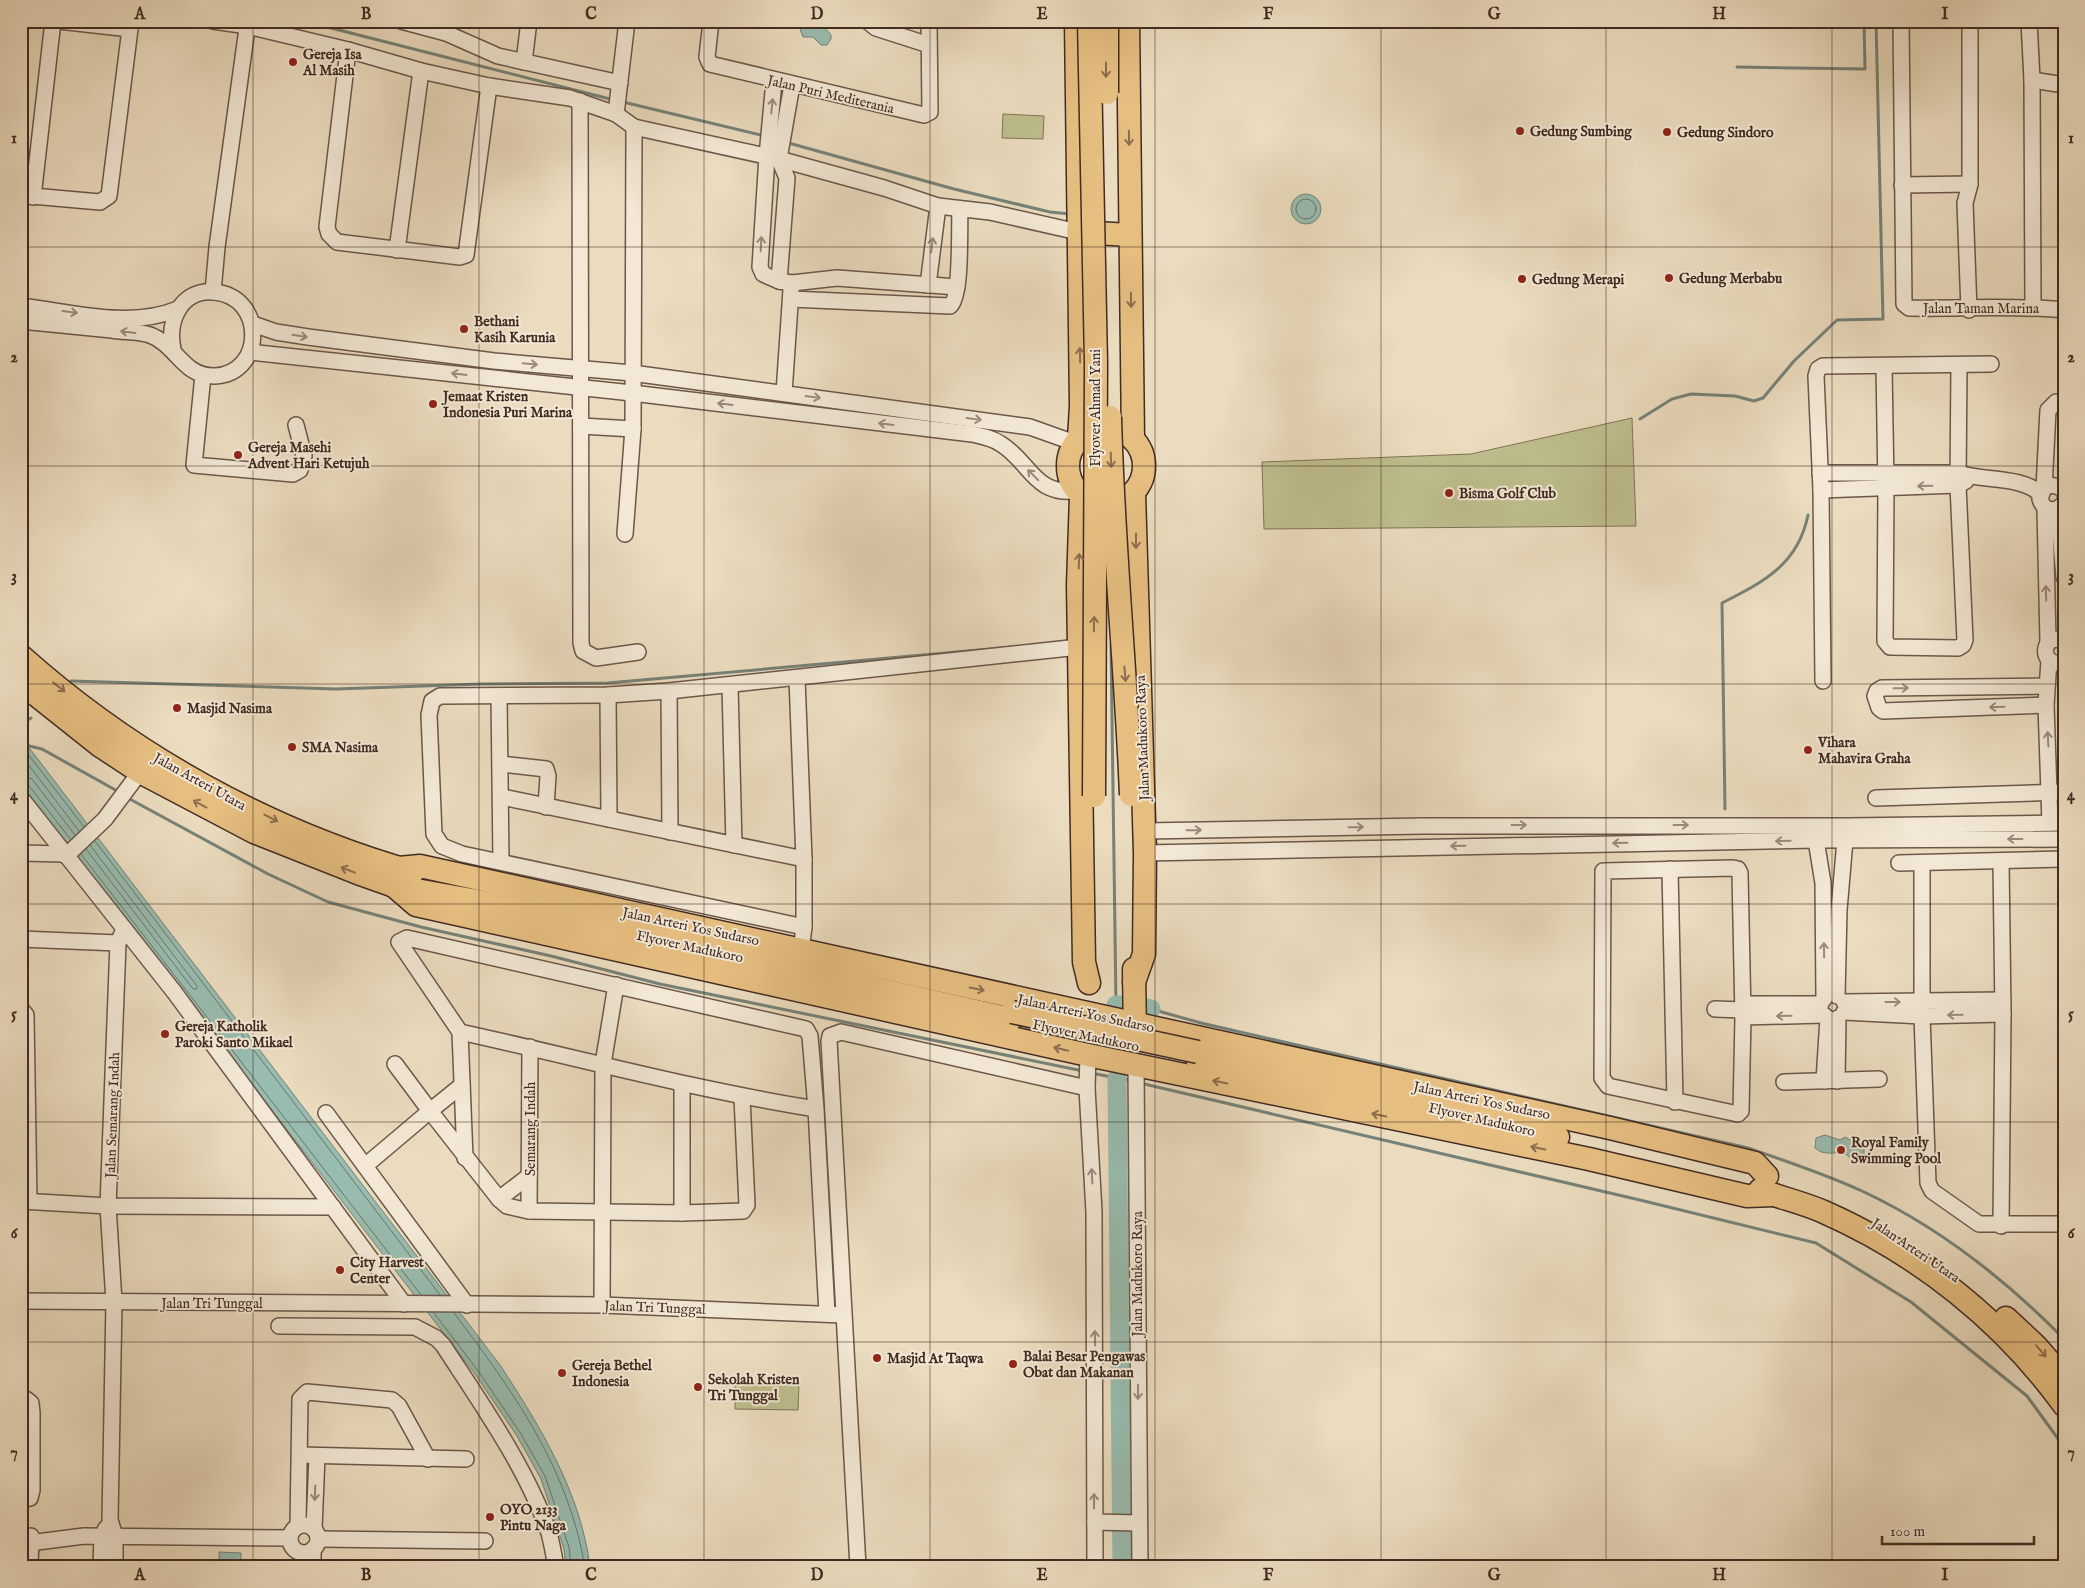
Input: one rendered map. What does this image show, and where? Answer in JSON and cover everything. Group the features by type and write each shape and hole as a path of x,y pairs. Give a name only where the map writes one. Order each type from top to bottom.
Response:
{"highway":[{"path":"1082,437 1080,224 1082,29 1119,29 1124,434"},
{"name":"Flyover Ahmad Yani","path":"1082,29 1096,363 1094,796 1089,983"},
{"name":"Flyover Ahmad Yani","path":"1119,29 1107,251 1111,455 1116,564 1127,701 1131,795"},
{"path":"1080,224 1122,235"},
{"path":"1104,427 1124,434 1140,448 1144,468 1143,478 1134,493 1125,500 1114,504 1083,496 1070,480 1067,468 1069,454 1082,437 1104,427"},
{"name":"Jalan Madukoro Raya","path":"1134,493 1145,831 1144,954 1135,985"},
{"path":"1083,496 1079,639 1084,962 1089,983 1087,1061"},
{"name":"Jalan Arteri Utara","path":"21,656 124,736 172,768 303,834 397,877"},
{"name":"Jalan Arteri Utara","path":"21,683 137,778 254,832 320,859 397,877"},
{"name":"Jalan Madukoro Raya","path":"1131,795 1136,1071"},
{"name":"Jalan Arteri Yos Sudarso","path":"397,877 420,866 1610,1128 1755,1163 1770,1186"},
{"path":"397,877 416,905 1087,1061 1589,1159 1746,1196 1770,1186"},
{"name":"Flyover Madukoro","path":"397,877 523,903 1011,1015 1436,1103 1722,1169 1770,1186"},
{"name":"Jalan Arteri Utara","path":"1770,1186 1847,1207 1926,1253 1976,1291 2036,1346 2064,1378"},
{"name":"Jalan Arteri Utara","path":"1770,1186 1850,1224 1898,1250 1934,1274 2008,1338 2064,1405"}],"street":[{"path":"53,21 27,196 100,202 109,196 131,25 59,21"},
{"path":"213,21 248,24 348,50 421,72 489,86 580,101 618,97"},
{"path":"401,21 447,27 498,56 524,62 618,97"},
{"path":"524,62 529,21"},
{"path":"625,534 633,429 634,127 618,97 626,21"},
{"name":"Jalan Puri Mediterania","path":"711,21 706,58 709,63 774,81 920,115 927,115 930,112 929,21"},
{"path":"867,21 876,28 929,45"},
{"path":"1901,21 1902,185 1970,184"},
{"path":"1969,310 1965,203 1970,184 1970,21"},
{"path":"2029,21 2032,80 2032,307"},
{"path":"213,292 217,247 248,24"},
{"path":"348,50 327,227 329,234 337,242 460,257 466,255 489,86"},
{"path":"397,250 421,72"},
{"path":"2032,80 2064,85"},
{"path":"774,81 775,143 760,267 766,276 786,282 837,278 888,280 957,287"},
{"path":"784,393 791,299 786,282 787,178 775,143 792,85"},
{"path":"580,101 582,647 587,655 596,658 638,652"},
{"path":"634,127 775,143 884,188 938,206 1080,224"},
{"name":"Jalan Taman Marina","path":"1902,185 1903,300 1910,308 1969,310 2032,307 2064,310"},
{"path":"928,285 938,206"},
{"path":"791,299 950,306 955,300 957,287 960,209"},
{"path":"888,280 888,302"},
{"path":"21,306 96,315 144,318 159,317 178,309 194,296 213,292 227,294 238,301 247,311 253,324 254,338 250,352 242,363 230,372 217,376 203,375 190,370 180,361 173,349 170,336 172,322 178,309"},
{"path":"21,321 148,335 173,349"},
{"path":"253,324 276,332 308,337 494,361 632,374 784,393 1030,427 1082,437"},
{"path":"250,352 632,392 989,438 1006,447 1049,489 1083,496"},
{"path":"492,378 494,361"},
{"path":"1823,681 1821,490 1816,376 1818,369 1823,366 1991,364"},
{"path":"1884,366 1886,643 1890,647 1958,648 1963,645 1965,640 1959,365"},
{"path":"203,375 194,465 293,474 300,470 304,456 296,425"},
{"path":"1145,831 1422,826 1848,826 2057,823 2057,792 2046,706 2046,686 2056,661 2045,652 2048,642 2050,500 2048,410 2056,402 2064,402"},
{"path":"581,426 633,429"},
{"path":"1820,472 1886,480"},
{"path":"1821,490 1886,480 1962,478 2021,483 2036,489 2050,500"},
{"path":"2064,492 2055,485 2050,500 2064,577"},
{"path":"2048,642 2058,638 2064,640"},
{"path":"804,927 450,850 435,838 429,715 432,701 440,696 608,696 730,686 797,679 1079,639"},
{"path":"797,679 804,859 804,927 801,950"},
{"path":"730,686 734,845"},
{"path":"2046,686 1882,688 1877,691 1875,696 1878,708 1883,711 2046,706"},
{"path":"669,691 670,832"},
{"path":"608,696 609,819"},
{"path":"499,697 502,797 501,861"},
{"path":"501,764 546,769 548,776 546,807"},
{"path":"21,853 67,853 105,819 137,778"},
{"path":"1876,798 2057,792"},
{"path":"502,797 804,859"},
{"path":"21,798 67,853 121,936 175,993 333,1207 410,1304"},
{"path":"1145,853 1816,840 2064,839"},
{"path":"1816,840 1822,880 1823,911 1833,1008"},
{"path":"1830,1081 1839,910 1845,840"},
{"path":"1899,863 2064,859"},
{"path":"2001,861 2003,1007 2002,1226"},
{"path":"1922,863 1923,1009 1928,1183 1932,1191 1979,1224 2002,1226 2064,1224"},
{"path":"1670,869 1675,1102"},
{"path":"1670,869 1739,870 1743,1010 1740,1113 1675,1102 1611,1087 1605,1084 1602,1078 1602,872 1608,870 1670,869"},
{"path":"1822,880 1841,880"},
{"path":"1823,911 1839,910"},
{"path":"21,939 121,936"},
{"name":"Jalan Semarang Indah","path":"108,1536 110,1520 114,1302 108,1206 121,936"},
{"path":"465,1158 460,1032 399,945 400,940 407,938 806,1029 810,1036 816,1109 827,1314"},
{"path":"602,1305 603,1064 616,985"},
{"path":"1715,1010 2003,1007"},
{"path":"21,1009 26,1016 25,1201 108,1206 333,1207"},
{"path":"460,1032 742,1097 816,1109"},
{"path":"858,1567 829,1042 831,1034 841,1032 1087,1086"},
{"name":"Semarang Indah","path":"529,1211 530,1047"},
{"path":"1087,1061 1094,1212 1100,1522 1095,1567"},
{"path":"395,1064 498,1199 507,1206 529,1211 682,1213 741,1211 746,1207 742,1097"},
{"name":"Jalan Madukoro Raya","path":"1136,1071 1136,1523 1140,1567"},
{"path":"1784,1082 1879,1080"},
{"path":"682,1084 682,1213"},
{"path":"365,1166 462,1085"},
{"path":"326,1113 463,1305"},
{"path":"498,1199 530,1176"},
{"name":"Jalan Tri Tunggal","path":"21,1301 602,1305 843,1315"},
{"path":"279,1326 415,1327 436,1338 488,1414 532,1493 549,1534 556,1567"},
{"path":"315,1539 308,1552 298,1559 293,1548 300,1455 300,1399 302,1394 307,1392 392,1400 399,1406 428,1459"},
{"path":"21,1399 26,1399 31,1403 32,1413 32,1490 30,1498 21,1500"},
{"path":"300,1455 466,1459"},
{"path":"313,1567 317,1456"},
{"path":"1100,1522 1136,1523"},
{"path":"30,1567 29,1540 108,1536 294,1532 304,1524 315,1539"},
{"path":"101,1567 108,1536"},
{"path":"108,1536 115,1567"},
{"path":"315,1539 485,1541"}],"green space":[{"path":"1003,114 1044,116 1043,139 1002,138"},
{"name":"Bisma Golf Club","path":"1632,418 1636,526 1264,529 1262,462 1471,454"},
{"path":"735,1382 799,1383 798,1410 735,1409"}],"water":[{"path":"797,21 814,21 819,28 825,28 831,35 827,45 821,45 813,37 803,37"},
{"path":"1306,194 1317,198 1321,209 1317,220 1306,224 1295,220 1291,209 1295,198"},
{"path":"21,737 500,1365 530,1412 557,1461 578,1513 590,1567 566,1567 564,1549 541,1479 517,1436 475,1374 21,784"},
{"name":"Royal Family Swimming Pool","path":"1825,1135 1840,1140 1845,1137 1864,1148 1864,1158 1857,1162 1844,1153 1825,1153 1818,1150 1815,1148 1816,1138"},
{"path":"219,1552 241,1553 240,1567 219,1567"}],"waterway":[{"path":"289,21 331,28 614,100"},
{"path":"1737,67 1865,69 1864,21"},
{"path":"1640,419 1672,399 1691,394 1735,396 1754,401 1763,398 1794,361 1837,320 1883,319 1876,21"},
{"path":"623,102 765,136"},
{"path":"785,142 954,189 1050,212 1070,214"},
{"path":"1725,809 1722,603 1765,579 1777,570 1796,547 1808,515"},
{"path":"1111,645 1116,1005"},
{"path":"71,681 336,689 481,684 608,683 1013,647"},
{"path":"21,724 31,718"},
{"path":"21,744 42,749 119,792"},
{"path":"126,797 268,874 328,902 421,927 551,956 660,984 1083,1071"},
{"path":"1116,1005 1133,1005 1151,1009"},
{"path":"1151,1009 1201,1023 1748,1148 1805,1168 1862,1191 1890,1205 1944,1238 2019,1296 2064,1339"},
{"path":"1091,1073 1132,1081"},
{"path":"1117,1078 1122,1567"},
{"path":"1140,1083 1816,1243 1911,1302 2027,1396 2064,1447"}],"place":[{"name":"Gereja Isa Al Masih","path":"293,62"},
{"name":"Gedung Sumbing","path":"1520,131"},
{"name":"Gedung Sindoro","path":"1667,132"},
{"name":"Gedung Merbabu","path":"1669,278"},
{"name":"Gedung Merapi","path":"1522,279"},
{"name":"Bethani Kasih Karunia","path":"464,329"},
{"name":"Jemaat Kristen Indonesia Puri Marina","path":"433,404"},
{"name":"Gereja Masehi Advent Hari Ketujuh","path":"238,455"},
{"name":"Bisma Golf Club","path":"1449,493"},
{"name":"Masjid Nasima","path":"177,708"},
{"name":"SMA Nasima","path":"292,747"},
{"name":"Vihara Mahavira Graha","path":"1808,750"},
{"name":"Gereja Katholik Paroki Santo Mikael","path":"165,1034"},
{"name":"Royal Family Swimming Pool","path":"1841,1150"},
{"name":"City Harvest Center","path":"340,1270"},
{"name":"Masjid At Taqwa","path":"877,1358"},
{"name":"Balai Besar Pengawas Obat dan Makanan","path":"1013,1364"},
{"name":"Gereja Bethel Indonesia","path":"562,1373"},
{"name":"Sekolah Kristen Tri Tunggal","path":"698,1387"},
{"name":"OYO 2133 Pintu Naga","path":"490,1517"}]}
